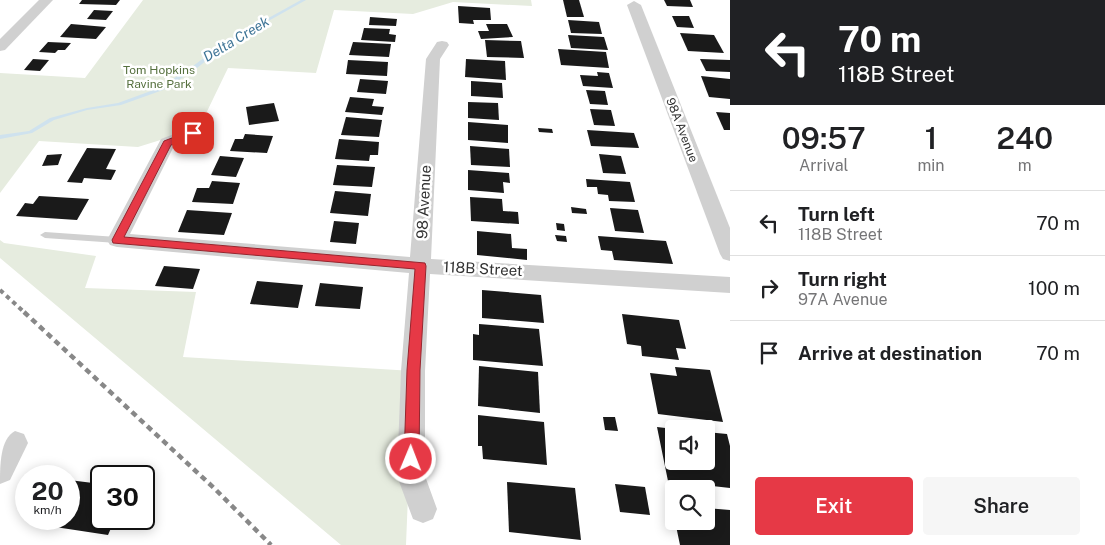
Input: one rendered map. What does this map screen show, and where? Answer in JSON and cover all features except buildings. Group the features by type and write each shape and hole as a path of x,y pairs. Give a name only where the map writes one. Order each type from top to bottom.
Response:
{"street":[{"path":"0,47 46,0"},
{"name":"98A Avenue","path":"634,5 730,254"},
{"name":"98 Avenue","path":"423,510 411,476 413,370 433,59 442,45"},
{"path":"117,240 168,143 193,133"},
{"name":"118B Street","path":"117,240 421,266 730,285"},
{"path":"0,471 14,443"}],"lane":[{"path":"45,235 117,240"}],"green space":[{"name":"Tom Hopkins Ravine Park","path":"143,0 531,0 532,6 453,2 413,14 334,10 316,73 228,68 199,128 138,147 39,141 0,193 0,73 85,78"},
{"path":"0,240 4,243 96,256 85,288 196,292 183,357 413,371 406,545 341,545 0,258"}],"waterway":[{"name":"Delta Creek","path":"0,137 30,132 52,119 87,109 119,104 161,89 195,67 226,43 304,0"}],"railway":[{"path":"0,290 25,313"},
{"path":"24,312 214,488 271,545"}],"route":[{"path":"193,133 168,143 117,240 421,266 413,370 411,459"}]}
